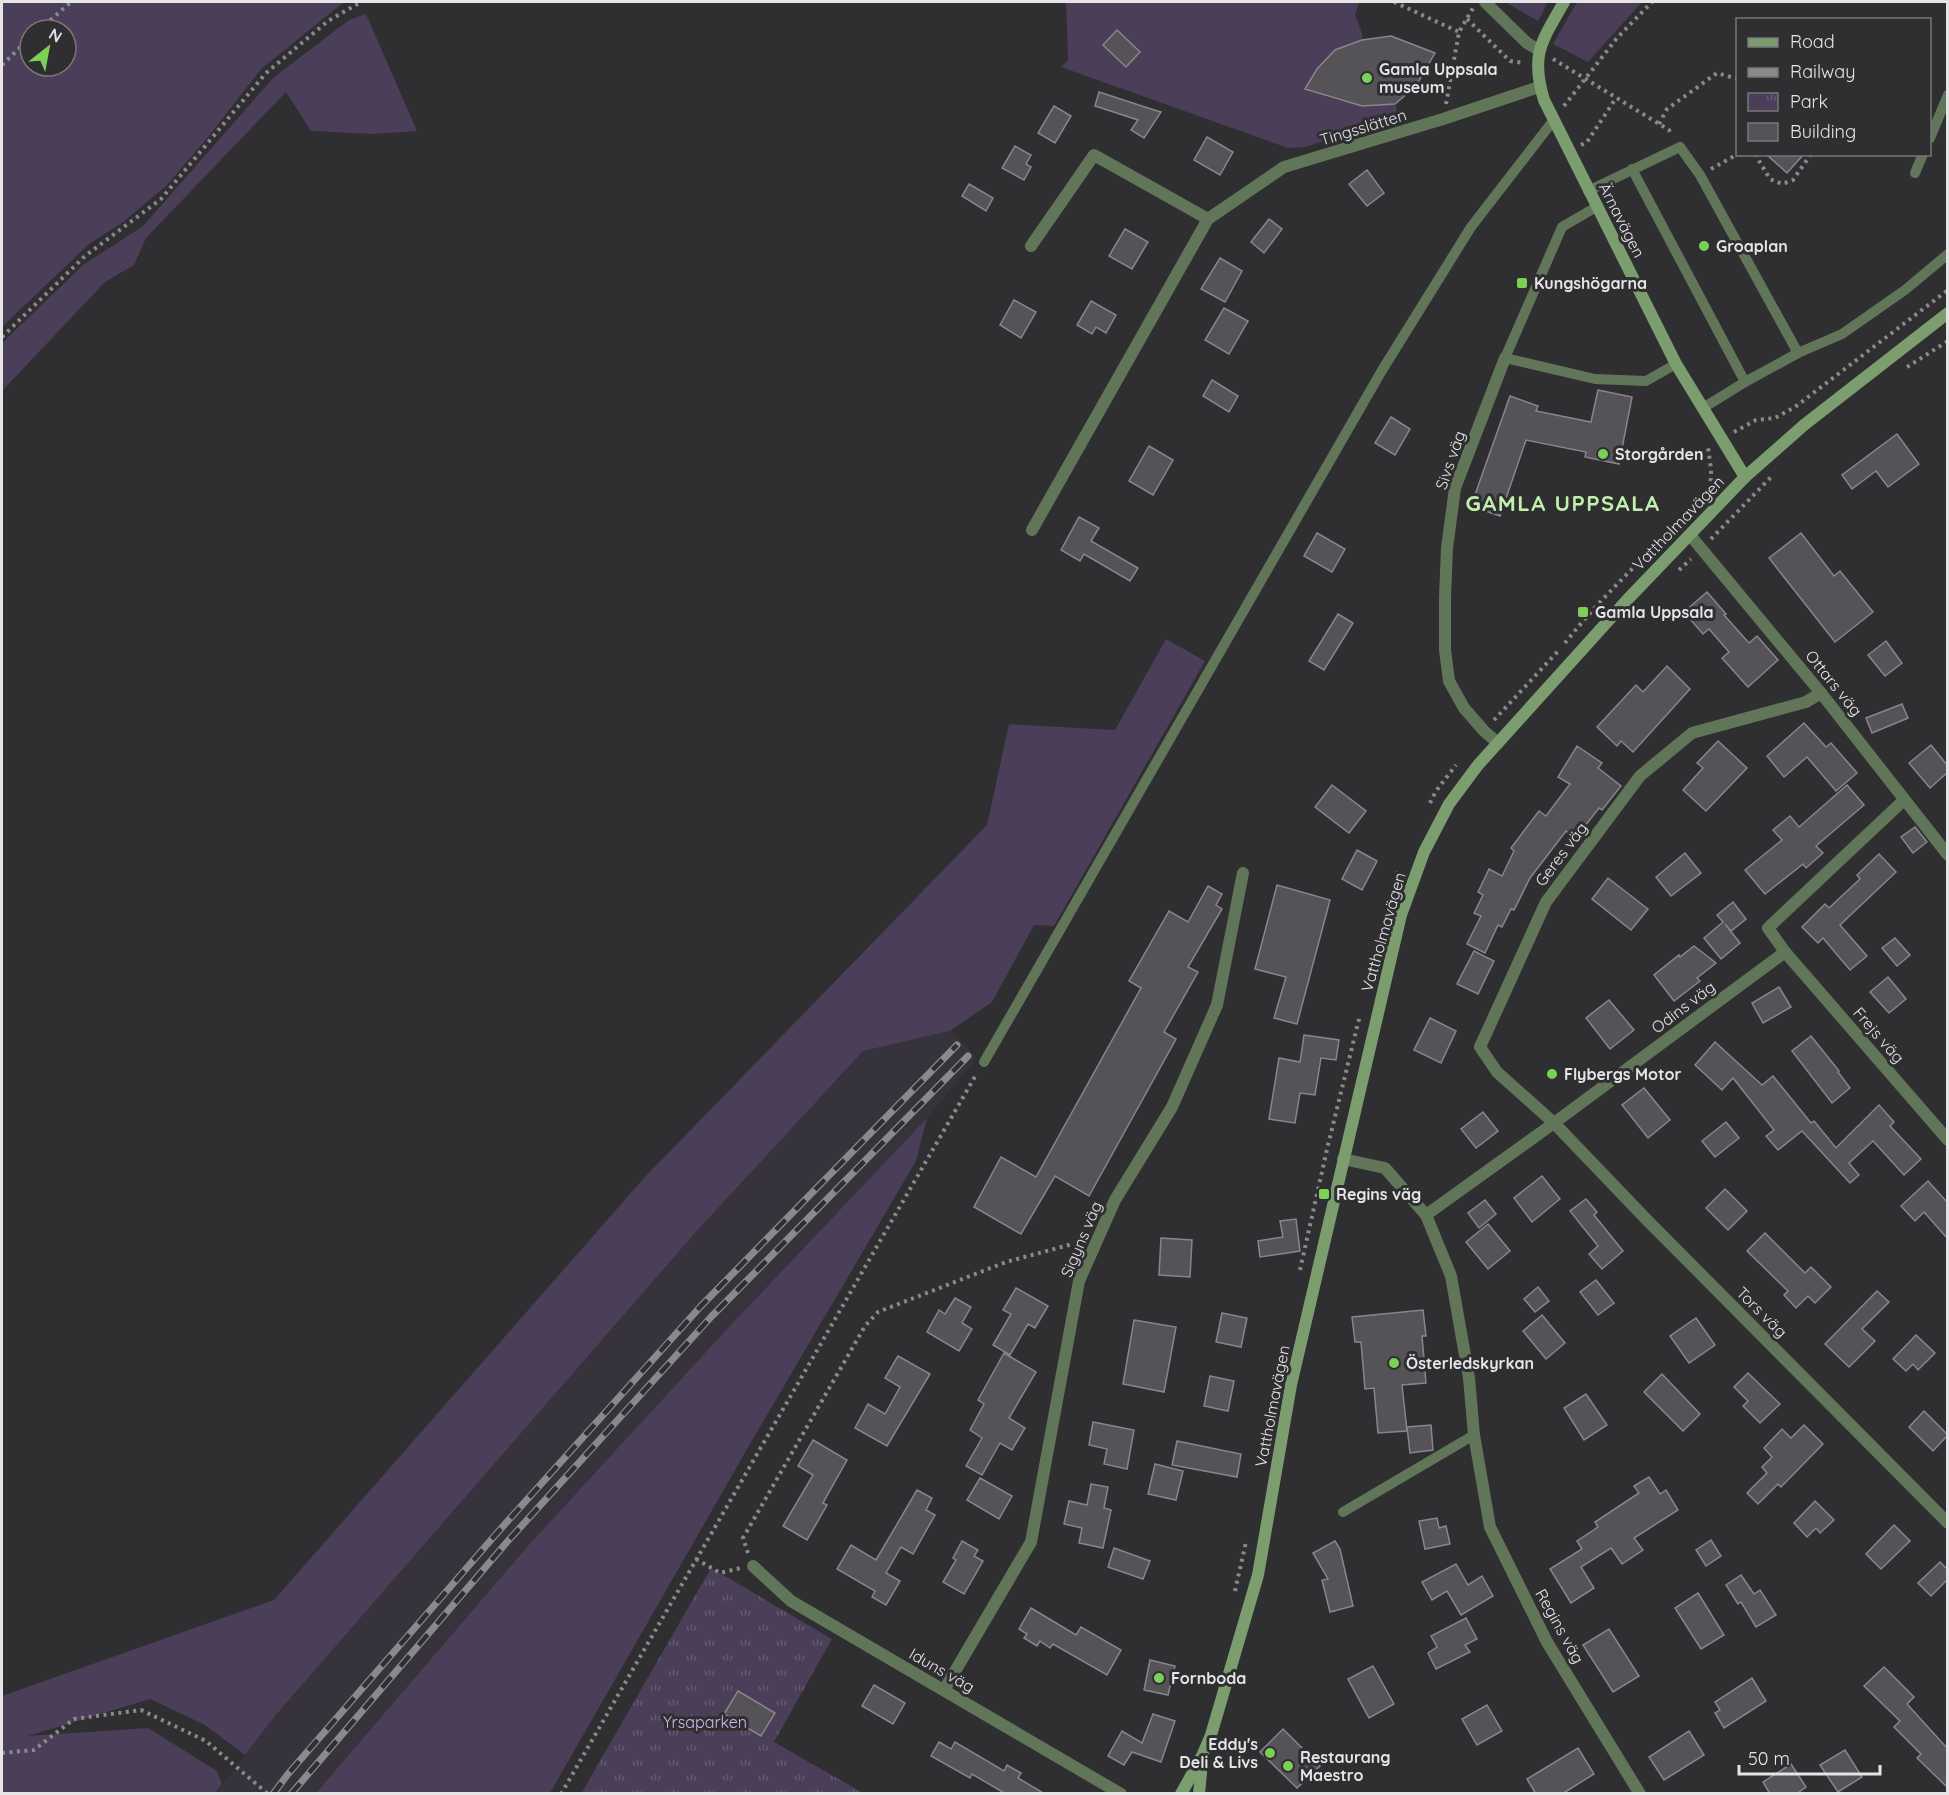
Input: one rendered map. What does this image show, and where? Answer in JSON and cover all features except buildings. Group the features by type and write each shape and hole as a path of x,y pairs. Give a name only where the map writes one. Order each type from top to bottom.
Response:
{"main road":[{"name":"Ärnavägen","path":"1564,2 1539,50 1536,65 1539,87 1568,152 1598,206 1676,364 1745,477"},
{"name":"Vattholmavägen","path":"1181,1794 1202,1756 1222,1702 1258,1575 1291,1384 1401,915 1424,852 1449,804 1478,765 1627,600 1745,477 1804,424 1947,313"},
{"name":"Vattholmavägen","path":"1199,1794 1202,1756"}],"street":[{"path":"1485,2 1527,43 1539,50"},
{"name":"Tingsslätten","path":"1032,530 1208,219 1284,167 1539,87"},
{"path":"1031,246 1094,155 1208,219"},
{"name":"Sivs väg","path":"1498,743 1464,708 1449,681 1445,650 1447,548 1455,488 1505,358"},
{"name":"Ottars väg","path":"1690,535 1821,693 1947,855"},
{"name":"Geres väg","path":"1554,1123 1497,1072 1480,1047 1546,902 1640,776 1692,733 1806,702 1821,693"},
{"path":"1785,952 1768,928 1904,800"},
{"name":"Sigyns väg","path":"944,1690 1031,1542 1079,1281 1115,1200 1172,1107 1217,1005 1243,873"},
{"name":"Odins väg","path":"1426,1215 1785,952"},
{"name":"Frejs väg","path":"1785,952 1947,1140"},
{"name":"Tors väg","path":"1554,1123 1947,1523"},
{"name":"Regins väg","path":"1343,1159 1385,1168 1426,1215 1451,1276 1470,1378 1474,1435 1490,1527 1547,1642 1640,1794"},
{"name":"Iduns väg","path":"753,1566 791,1601 1121,1794"}],"lane":[{"path":"1931,133 1947,95"},
{"path":"984,1062 1381,372 1471,227 1553,121"},
{"path":"1588,191 1680,147 1700,175 1798,353"},
{"path":"1915,173 1922,156"},
{"path":"1632,169 1745,382"},
{"name":"Sivs väg","path":"1505,358 1562,227 1598,206"},
{"path":"1703,408 1798,353 1842,334 1905,290 1947,254"},
{"path":"1505,358 1595,379 1615,380 1646,381 1676,364"},
{"path":"1343,1512 1474,1435"}],"path":[{"path":"53,18 71,2"},
{"path":"2,337 85,256 161,199 267,74 328,21 361,2"},
{"path":"1394,2 1459,32"},
{"path":"1443,119 1459,32 1476,2"},
{"path":"1553,121 1617,38 1652,2"},
{"path":"1467,19 1510,61 1521,62"},
{"path":"2,65 18,50"},
{"path":"1539,50 1669,130 1680,147"},
{"path":"1659,124 1667,109 1717,73 1736,79"},
{"path":"1568,152 1587,142 1616,98"},
{"path":"1700,175 1736,155"},
{"path":"1756,156 1770,179 1782,184 1793,180 1810,156"},
{"path":"1701,499 1710,486 1708,446 1723,440 1739,428 1756,420 1775,418 1795,407 1947,290"},
{"path":"1902,370 1947,341"},
{"path":"1678,572 1781,467"},
{"path":"1614,587 1663,538"},
{"path":"561,1794 984,1062"},
{"path":"696,1559 720,1573 753,1566 743,1538 865,1326 878,1312 1006,1262 1098,1238"},
{"path":"2,1753 34,1750 74,1719 141,1710 206,1741 268,1794"}],"shaded area":[{"path":"950,1031 977,1058 927,1118 727,1329 527,1547 316,1793 215,1794 275,1716 695,1233 863,1051"}],"green space":[{"path":"2,2 344,2 261,69 167,185 122,223 89,244 2,327"},
{"path":"1066,2 1359,2 1355,15 1362,33 1362,40 1305,89 1362,106 1395,104 1398,114 1306,147 1288,148 1061,67 1068,60"},
{"path":"1505,2 1548,2 1538,21"},
{"path":"1577,2 1642,2 1588,62 1553,44"},
{"path":"366,14 417,131 373,134 311,131 286,92 146,238 134,265 105,282 2,391 2,343 83,265 143,226 274,77 349,20"},
{"path":"1166,639 1205,661 1054,926 1034,925 992,1002 950,1031 863,1051 695,1233 275,1716 245,1755 205,1725 150,1699 28,1736 148,1728 217,1771 222,1784 215,1793 2,1793 2,1696 274,1600 643,1179 987,825 1009,724 1115,730"},
{"path":"927,1118 916,1161 750,1444 550,1793 316,1793 527,1547 727,1329"},
{"name":"Yrsaparken","path":"711,1568 832,1639 774,1742 863,1793 581,1794"}],"railway":[{"path":"273,1794 497,1533 701,1306 957,1045"},
{"path":"291,1794 507,1542 711,1317 968,1056"}],"place":[{"name":"Gamla Uppsala museum","path":"1367,78"},
{"name":"Groaplan","path":"1704,246"},
{"name":"Kungshögarna","path":"1522,283"},
{"name":"Storgården","path":"1603,454"},
{"name":"Gamla Uppsala","path":"1583,612"},
{"name":"Flybergs Motor","path":"1552,1074"},
{"name":"Regins väg","path":"1324,1194"},
{"name":"Österledskyrkan","path":"1394,1363"},
{"name":"Fornboda","path":"1159,1678"},
{"name":"Eddy's Deli & Livs","path":"1270,1753"},
{"name":"Restaurang Maestro","path":"1288,1766"}],"district":[{"name":"GAMLA UPPSALA","path":"1563,503"}]}
